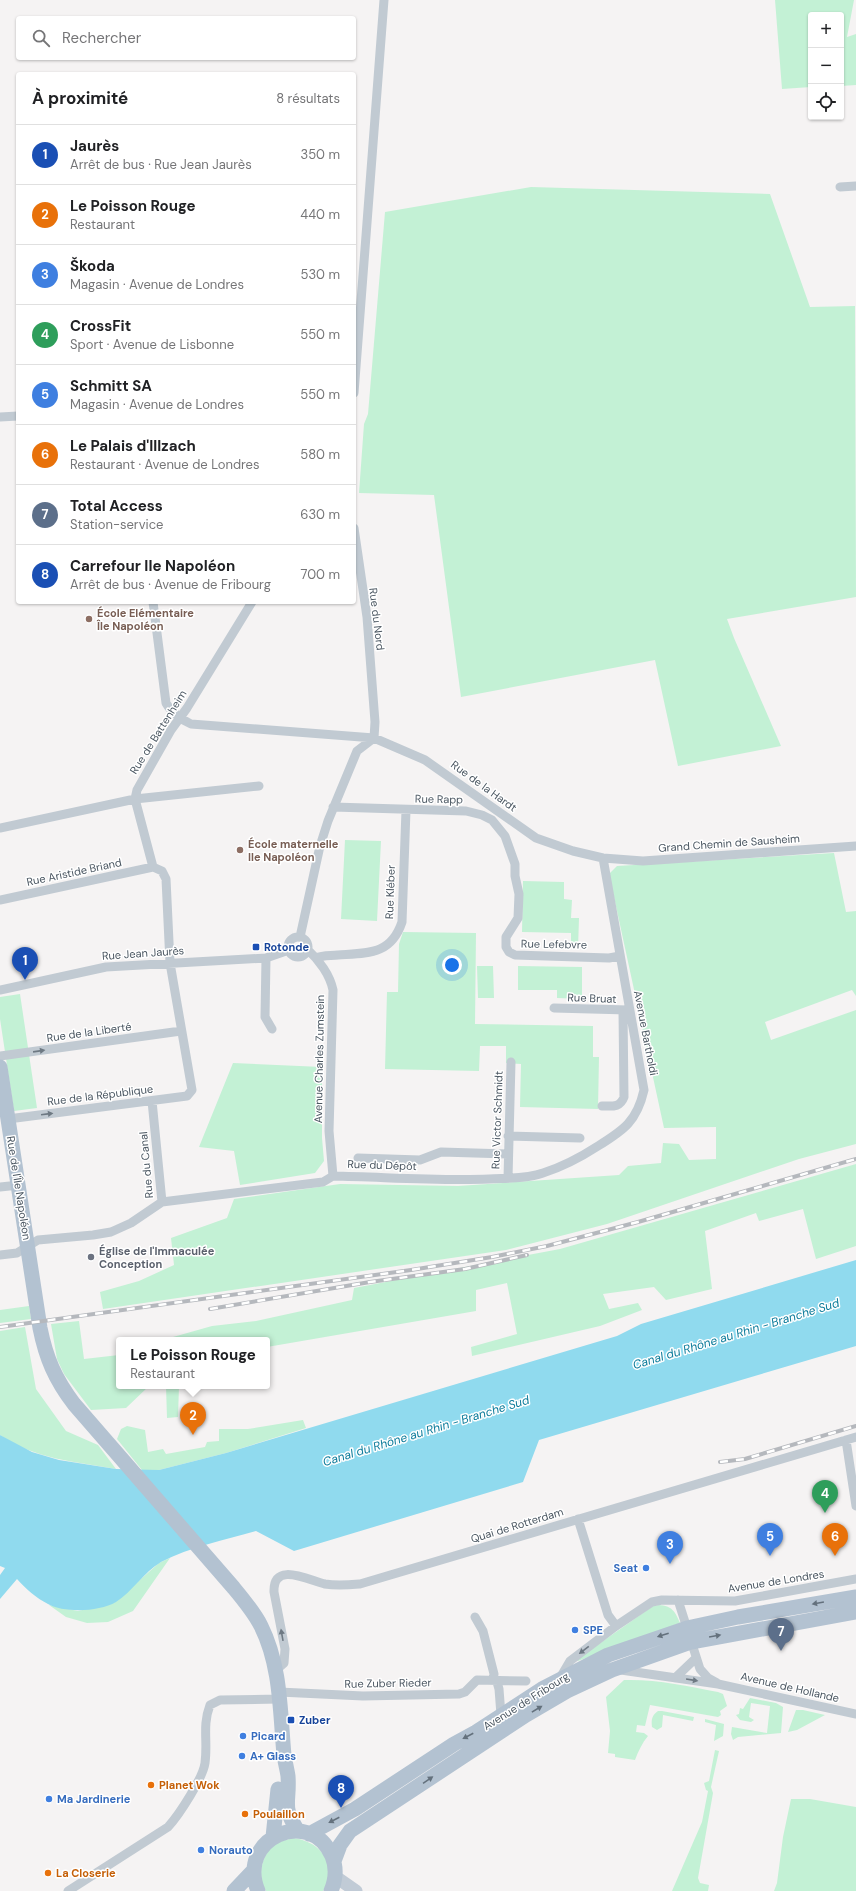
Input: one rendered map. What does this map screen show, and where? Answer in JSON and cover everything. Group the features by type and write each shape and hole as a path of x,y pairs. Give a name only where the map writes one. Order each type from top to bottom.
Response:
{"main road":[{"name":"Rue de l'Île Napoléon","path":"0,1067 44,1349 50,1367 65,1392 254,1613 266,1637 276,1670 284,1757"},
{"name":"Avenue de Fribourg","path":"334,1861 340,1845 350,1830 526,1715 567,1691 689,1635 738,1617 856,1597"},
{"name":"Avenue de Fribourg","path":"272,1837 281,1833 304,1832 355,1809 454,1744 476,1732 560,1678 608,1655 689,1635 856,1612"},
{"path":"284,1757 288,1776 287,1810 289,1817 304,1832 325,1844 334,1861 334,1884 356,1891"},
{"path":"258,1891 254,1882 253,1871 258,1852 272,1837 280,1773 284,1757"},
{"path":"234,1891 253,1871"}],"street":[{"path":"356,366 384,0"},
{"path":"840,187 856,186"},
{"path":"0,418 16,416"},
{"name":"Rue du Nord","path":"356,542 367,617 375,722 374,738"},
{"path":"153,604 166,703 180,717"},
{"name":"Rue de Battenheim","path":"135,799 137,790 180,717 251,604"},
{"name":"Rue de la Hardt","path":"180,717 191,724 374,738 425,760 536,838 573,851 603,858"},
{"path":"350,735 357,751"},
{"path":"300,937 320,846 334,807 357,751 374,738"},
{"path":"0,828 135,799 259,786"},
{"path":"135,799 153,867 162,871 166,878 170,963 181,1031"},
{"name":"Rue Rapp","path":"334,807 466,811 488,818 503,831 515,864"},
{"name":"Rue Kléber","path":"316,958 376,952 388,944 397,934 402,918 406,810"},
{"name":"Grand Chemin de Sausheim","path":"603,858 643,861 856,846"},
{"name":"Avenue Bartholdi","path":"508,1178 543,1173 587,1153 613,1137 630,1122 640,1107 644,1090 641,1070 627,1010 620,956 603,858"},
{"name":"Rue Lefebvre","path":"515,864 515,876 519,894 518,918 506,937 506,947 510,952 515,956 609,958 620,956"},
{"name":"Rue Aristide Briand","path":"0,900 153,867"},
{"path":"300,937 307,942 308,950 299,957 291,954 289,950 289,943 291,940 300,937"},
{"name":"Rue Jean Jaurès","path":"0,990 106,967 266,958 289,950"},
{"name":"Avenue Charles Zumstein","path":"308,950 316,958 327,975 333,990 329,1131 333,1176"},
{"path":"266,958 266,1017 272,1029"},
{"name":"Rue Bruat","path":"554,1008 627,1010"},
{"path":"602,1106 617,1106 622,1103 624,1097 627,1010"},
{"name":"Rue de la Liberté","path":"0,1056 181,1031"},
{"name":"Rue de la République","path":"8,1119 187,1096 192,1090 181,1031"},
{"name":"Rue Victor Schmidt","path":"508,1178 511,1062"},
{"path":"624,1069 641,1070"},
{"name":"Rue du Canal","path":"0,1255 17,1252 38,1240 111,1232 131,1223 162,1202 152,1101"},
{"path":"508,1136 580,1138"},
{"path":"358,1158 420,1160 441,1152 508,1154"},
{"name":"Rue du Dépôt","path":"162,1202 323,1182 333,1176 469,1180 508,1178"},
{"path":"0,1187 19,1185"},
{"name":"Quai de Rotterdam","path":"276,1670 284,1663 285,1649 274,1583 279,1576 285,1574 334,1585 360,1584 856,1437"},
{"path":"846,1440 856,1506"},
{"path":"578,1519 608,1615 616,1626"},
{"name":"Avenue de Londres","path":"560,1678 570,1661 616,1626 652,1602 662,1600 736,1601 856,1579"},
{"name":"Avenue de Hollande","path":"678,1600 696,1658 703,1673 718,1684"},
{"path":"475,1617 485,1636 495,1681 499,1689 501,1715"},
{"path":"675,1678 696,1658"},
{"name":"Avenue de Hollande","path":"612,1670 636,1671 718,1684 791,1705 856,1714"},
{"name":"Rue Zuber Rieder","path":"68,1891 168,1827 176,1818 202,1774 205,1763 205,1718 210,1704 226,1700 279,1696 459,1694 465,1692 477,1680 526,1681"}],"green space":[{"path":"775,0 854,0 847,37 856,34 856,85 844,86 844,12 808,12 808,87 782,89"},
{"path":"531,187 770,194 810,307 855,306 856,597 727,619 781,746 678,766 655,660 461,697 434,495 359,493 364,424 368,414 385,212"},
{"path":"345,840 381,841 377,921 341,919"},
{"path":"834,853 846,912 856,911 856,996 852,990 765,1022 771,1040 856,1010 856,1144 799,1159 607,1224 506,1250 103,1309 100,1292 139,1281 174,1265 171,1238 227,1218 234,1199 340,1184 458,1186 619,1175 628,1166 661,1163 663,1143 679,1144 689,1160 716,1159 716,1127 664,1128 609,874 617,866"},
{"path":"523,881 564,882 564,899 572,900 571,918 579,918 578,949 571,948 571,933 522,932"},
{"path":"403,932 476,933 475,1024 593,1026 593,1057 599,1057 598,1109 520,1107 521,1064 506,1063 506,1046 480,1046 479,1071 385,1069 387,992 398,992 399,944"},
{"path":"477,966 493,966 494,998 478,998"},
{"path":"518,966 582,967 582,999 557,998 557,990 518,990"},
{"path":"20,994 37,1108 14,1111 0,1019 0,997"},
{"path":"233,1063 322,1067 322,1138 324,1161 315,1173 240,1185 234,1151 199,1147"},
{"path":"856,1164 856,1246 816,1259 803,1209 759,1221 756,1213 705,1231 712,1289 666,1300 654,1287 603,1294 609,1309 638,1303 642,1310 600,1326 472,1356 471,1347 517,1334 507,1283 476,1290 476,1311 270,1346 270,1337 173,1337 212,1326 256,1321 352,1300 354,1288 560,1249"},
{"path":"29,1306 31,1319 0,1323 0,1310"},
{"path":"79,1321 84,1359 116,1355 116,1389 146,1389 126,1408 91,1410 64,1374 57,1359 51,1324"},
{"path":"25,1327 36,1389 66,1431 98,1445 116,1469 41,1454 13,1443 0,1435 0,1331"},
{"path":"166,1389 179,1389 178,1417 167,1418"},
{"path":"303,1420 306,1428 226,1453 159,1470 142,1470 117,1439 121,1429 127,1426 145,1430 148,1452 163,1449 166,1454 205,1447 207,1442 219,1441 219,1429 248,1429"},
{"path":"170,1558 133,1611 108,1622 87,1623 66,1617 49,1605 78,1611 115,1602 159,1563"},
{"path":"659,1605 670,1608 680,1623 578,1661 576,1660 653,1606"},
{"path":"624,1680 660,1682 718,1692 723,1694 727,1706 720,1711 721,1715 718,1717 650,1705 645,1726 637,1725 636,1732 644,1733 648,1736 640,1748 635,1760 615,1757 615,1754 608,1753 610,1731 606,1697"},
{"path":"750,1698 776,1703 783,1707 781,1733 738,1737 733,1740 731,1734 732,1727 767,1733 770,1706 751,1703 749,1717 754,1720 751,1722 740,1720 736,1715 739,1714 740,1708 743,1709"},
{"path":"796,1710 825,1715 797,1730 788,1732"},
{"path":"658,1711 694,1717 693,1721 663,1715 662,1727 657,1730 652,1727 652,1718"},
{"path":"705,1719 724,1724 723,1736 714,1741 716,1725 705,1722"},
{"path":"715,1750 719,1751 711,1787 713,1793 698,1878 700,1883 709,1885 708,1891 672,1891 702,1822 708,1791 706,1790 704,1783 709,1781"},
{"path":"791,1799 810,1799 856,1807 856,1891 774,1891 777,1883 783,1837"},
{"path":"293,1838 303,1840 319,1849 328,1863 329,1872 323,1891 266,1891 263,1886 261,1874 263,1862 268,1851 274,1844"}],"water":[{"name":"Canal du Rhône au Rhin - Branche Sud","path":"856,1260 856,1346 539,1440 523,1482 294,1551 256,1531 208,1544 161,1562 149,1571 122,1598 100,1608 72,1610 55,1607 35,1596 17,1579 0,1599 0,1575 5,1568 0,1566 0,1435 32,1452 59,1460 116,1469 159,1470 226,1453 617,1336 641,1324"}],"railway":[{"path":"0,1327 411,1270 492,1257 547,1246 638,1222 856,1159"},
{"path":"210,1309 370,1282 465,1269 527,1255"},
{"path":"720,1462 745,1459 856,1426"}],"place":[{"name":"École Elémentaire Île Napoléon","path":"89,619"},
{"name":"École maternelle Ile Napoléon","path":"240,850"},
{"name":"Rotonde","path":"256,947"},
{"name":"Jaurès","path":"25,980"},
{"name":"Église de l'Immaculée Conception","path":"91,1257"},
{"name":"Le Poisson Rouge","path":"193,1435"},
{"name":"CrossFit","path":"825,1513"},
{"name":"Schmitt SA","path":"770,1556"},
{"name":"Le Palais d'Illzach","path":"835,1556"},
{"name":"Škoda","path":"670,1564"},
{"name":"Seat","path":"646,1568"},
{"name":"SPE","path":"575,1630"},
{"name":"Total Access","path":"781,1651"},
{"name":"Zuber","path":"291,1720"},
{"name":"Picard","path":"243,1736"},
{"name":"A+ Glass","path":"242,1756"},
{"name":"Planet Wok","path":"151,1785"},
{"name":"Ma Jardinerie","path":"49,1799"},
{"name":"Carrefour Ile Napoléon","path":"341,1808"},
{"name":"Poulaillon","path":"245,1814"},
{"name":"Norauto","path":"201,1850"},
{"name":"La Closerie","path":"48,1873"}]}
